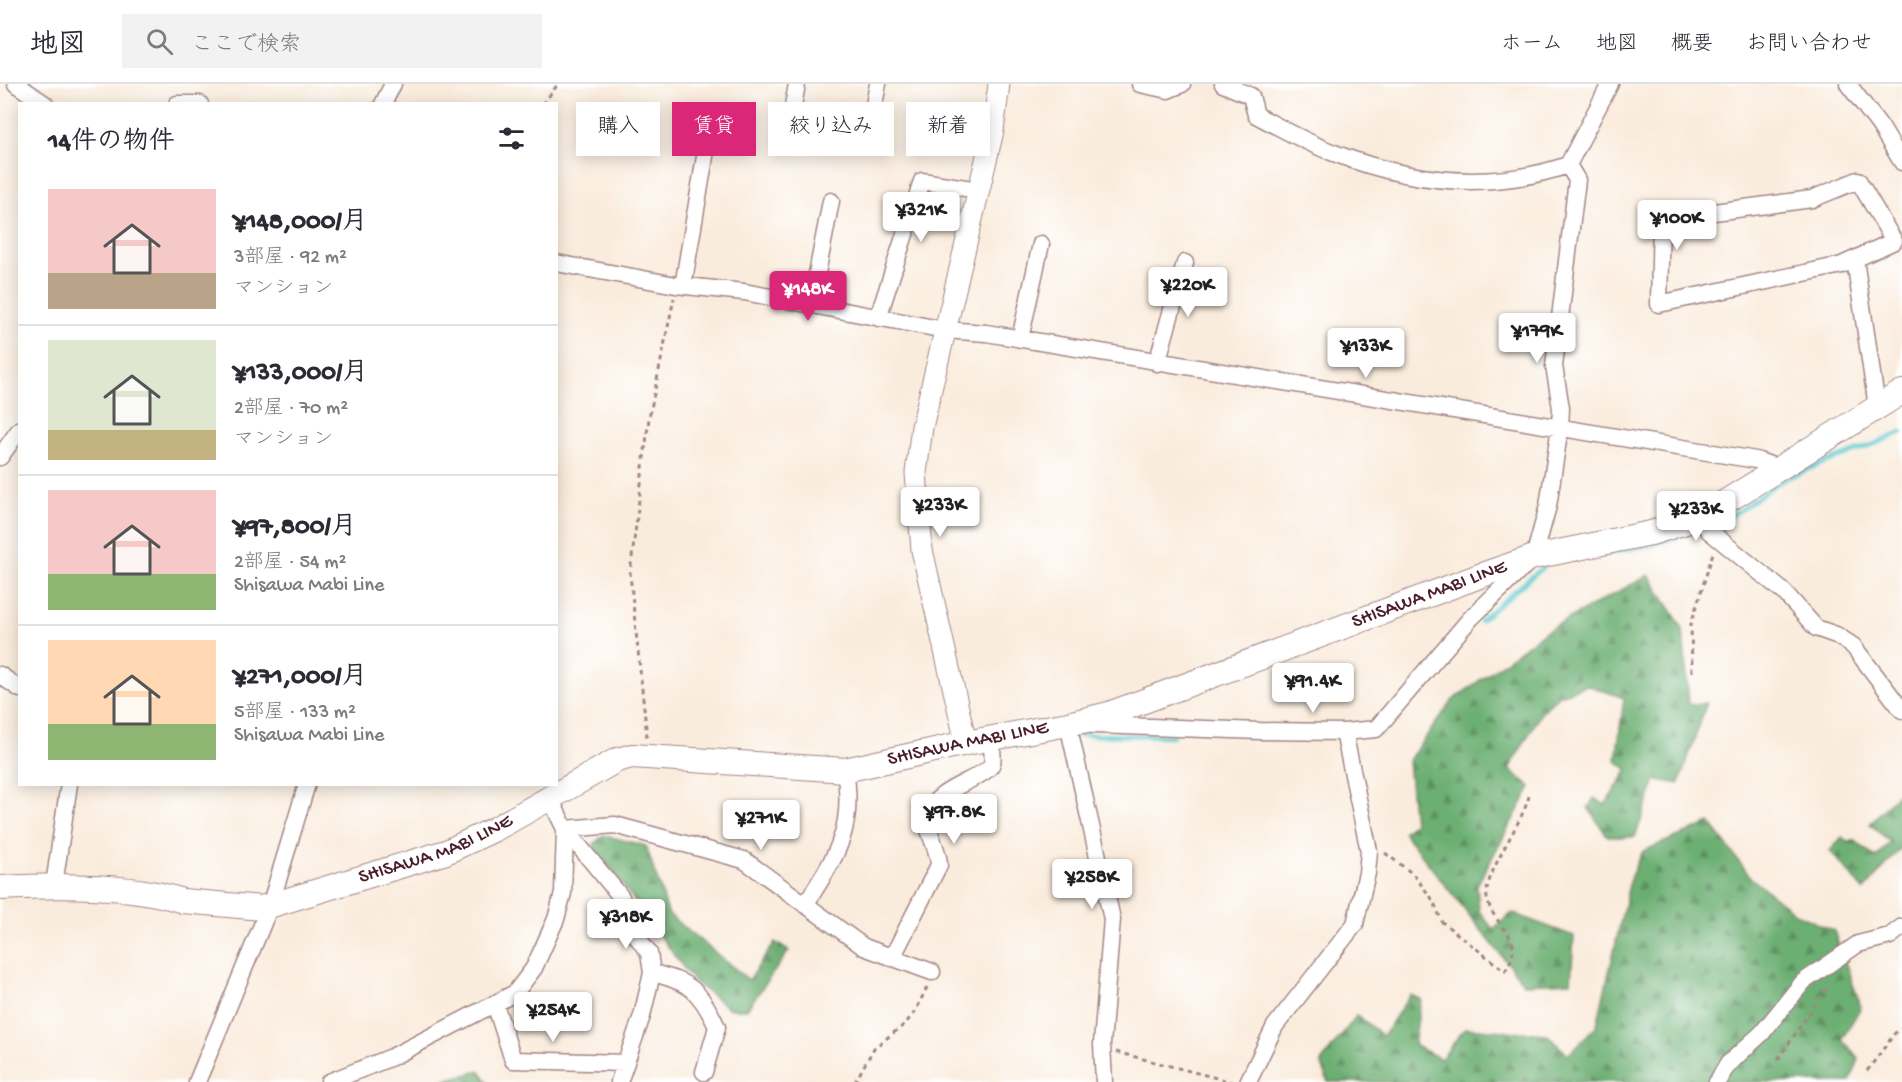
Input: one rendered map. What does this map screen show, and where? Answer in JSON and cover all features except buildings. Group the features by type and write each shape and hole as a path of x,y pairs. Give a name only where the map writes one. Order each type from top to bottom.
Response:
{"main road":[{"name":"SHISAWA MABI LINE","path":"0,888 54,885 110,889 255,909 446,852 495,829 617,760 647,755 845,771 966,743 991,743 1069,731 1109,714 1534,557 1707,527 1737,497 1779,468 1902,392"}],"street":[{"path":"16,84 42,102"},
{"path":"384,102 393,84"},
{"path":"794,102 797,84"},
{"path":"874,102 878,84"},
{"path":"966,743 922,550 916,473 922,427 993,131 999,84"},
{"path":"1140,84 1168,90 1182,84"},
{"path":"1223,84 1251,96 1256,115 1333,153 1432,179 1476,184 1546,173 1568,165 1610,84"},
{"path":"1848,84 1880,126 1902,162"},
{"path":"680,285 704,156"},
{"path":"1104,1082 1102,1049 1112,919 1069,731 1113,728 1345,737 1376,729 1381,726 1427,667 1470,619 1534,557 1548,506 1562,408 1554,366 1576,180 1568,165"},
{"path":"878,318 922,180 978,190"},
{"path":"1858,180 1894,241 1855,260 1842,265 1659,304 1661,219 1812,199 1858,180"},
{"path":"810,305 831,201"},
{"path":"1020,339 1041,244"},
{"path":"1855,260 1877,407"},
{"path":"558,263 680,285 744,292 945,330 986,333 1157,363 1560,427 1756,460 1779,468"},
{"path":"1157,363 1185,263"},
{"path":"0,457 18,432"},
{"path":"1707,527 1784,592 1816,628 1836,635 1852,646 1902,710"},
{"path":"0,675 18,688"},
{"path":"1248,1082 1275,1026 1355,924 1367,873 1368,844 1345,737"},
{"path":"892,958 939,865 939,856 927,822 928,812 935,802 961,782 988,770 993,761 991,743"},
{"path":"805,905 831,863 848,822 850,799 845,771"},
{"path":"54,885 69,786"},
{"path":"197,1082 270,906 306,786"},
{"path":"550,798 565,829 621,897 630,927 649,953 652,973 642,1016 619,1082"},
{"path":"565,829 615,825 744,860 864,947 932,972"},
{"path":"329,1082 392,1057 515,993 534,968 547,943 563,893 565,829"},
{"path":"1718,1082 1728,1064 1762,1033 1803,982 1858,944 1890,936 1902,927"},
{"path":"652,973 680,979 692,987 710,1012 717,1027 704,1072"},
{"path":"495,1004 513,1060 626,1063"}],"path":[{"path":"544,102 558,84"},
{"path":"647,755 630,574 649,417 680,285"},
{"path":"1692,672 1690,624 1707,577 1707,527"},
{"path":"1368,844 1390,856 1413,874 1433,900 1442,922 1505,971 1515,958 1514,946 1491,911 1487,896 1490,877 1525,813 1529,796"},
{"path":"855,1082 874,1047 905,1024 915,1012 932,972"},
{"path":"1778,1059 1829,984"},
{"path":"1867,1071 1894,1033 1902,1028"},
{"path":"1102,1049 1234,1082"}],"green space":[{"path":"1649,575 1683,629 1689,705 1707,703 1679,784 1656,780 1635,837 1608,837 1588,808 1594,798 1605,805 1628,770 1616,761 1624,698 1587,685 1558,696 1541,713 1509,769 1531,787 1477,885 1479,911 1493,929 1512,913 1574,936 1571,982 1524,984 1403,832 1414,823 1408,761 1453,700 1546,631"},
{"path":"1900,791 1902,794 1902,847 1864,890 1830,851 1842,837 1849,843 1854,840 1876,858 1890,842 1870,824"},
{"path":"1710,823 1751,878 1795,913 1834,931 1861,1007 1842,1039 1859,1059 1850,1082 1328,1082 1321,1062 1357,1015 1383,1036 1410,995 1421,999 1414,1045 1441,1059 1465,1028 1547,1034 1568,1055 1597,1025 1631,876 1643,851"},
{"path":"603,835 646,846 669,915 749,980 775,942 789,951 747,1009 730,1009 694,982 593,845"},
{"path":"480,1071 488,1082 435,1082"}],"waterway":[{"path":"1605,554 1668,540 1714,524 1736,513 1771,487 1786,479 1902,432"},
{"path":"1480,621 1544,566"},
{"path":"1381,733 1400,713"},
{"path":"1073,735 1173,736"}]}
